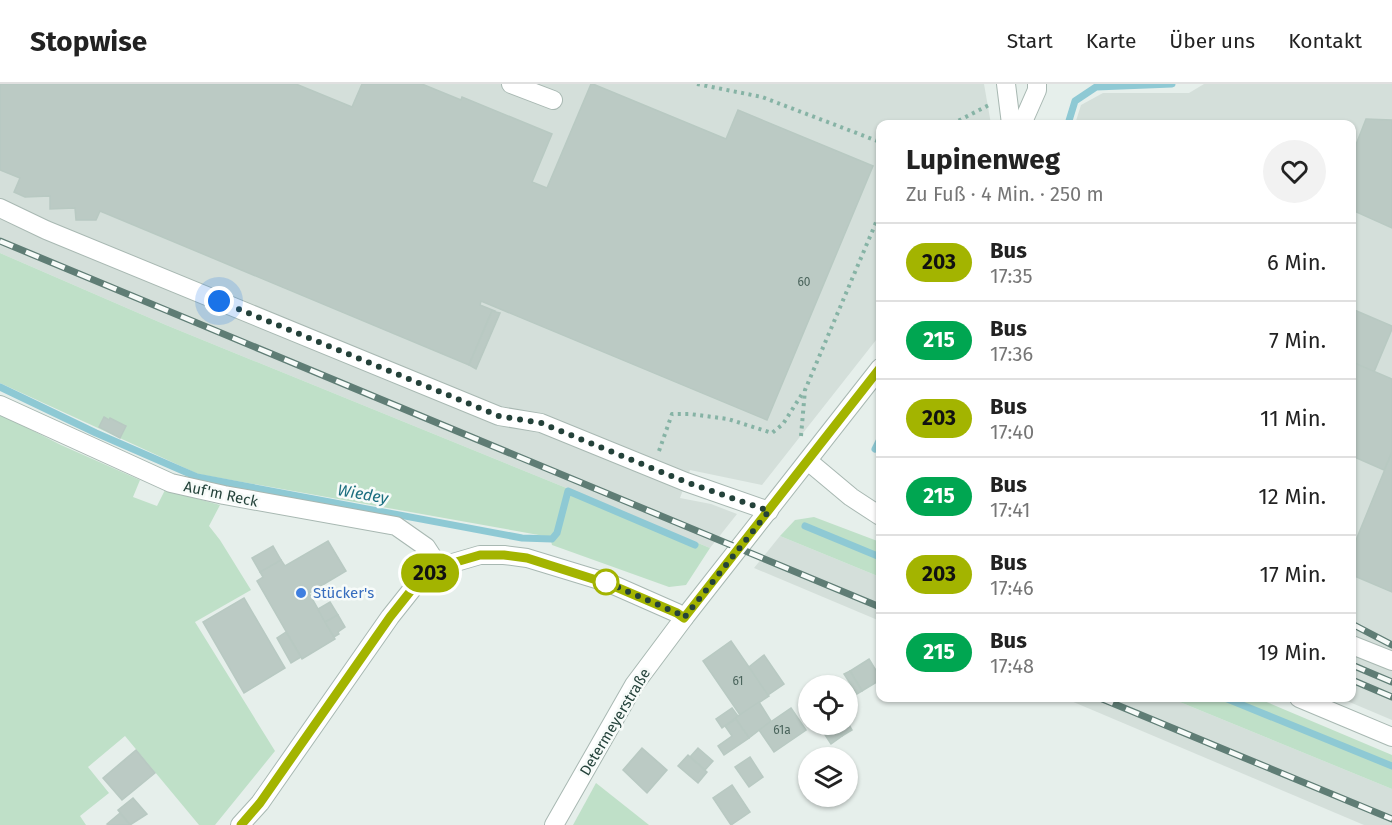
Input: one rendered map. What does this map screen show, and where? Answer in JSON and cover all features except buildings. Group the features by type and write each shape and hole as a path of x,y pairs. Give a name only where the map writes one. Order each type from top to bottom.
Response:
{"street":[{"path":"512,84 553,100"},
{"path":"1006,84 1010,120"},
{"path":"1024,120 1037,90 1037,84"},
{"path":"0,208 46,230 499,416 541,423 686,482 769,511"},
{"name":"Determeyerstraße","path":"554,825 634,685 876,373"},
{"name":"Auf'm Reck","path":"0,405 171,483 224,495 396,526 426,547 439,567"},
{"path":"808,461 851,497 876,513"},
{"path":"240,825 260,803 390,617 417,583 439,567 480,555 527,558 609,584 684,618"},
{"path":"1356,647 1392,661"},
{"path":"1309,702 1392,737"}],"path":[{"path":"697,84 762,97 876,140"},
{"path":"960,120 991,104"},
{"path":"653,469 672,414 728,419 772,433 783,424 805,390 876,222"},
{"path":"805,390 801,434 808,461"}],"shaded area":[{"path":"0,84 984,84 990,120 876,120 876,340 762,485 690,470 680,498 711,504 737,514 710,548 166,325 0,253"},
{"path":"1204,84 1392,84 1392,720 1349,702 1356,702 1356,120 1076,120 1081,105 1103,93 1189,93"},
{"path":"780,536 876,575 876,619 754,568"},
{"path":"1073,702 1180,702 1392,789 1392,825 1364,825"}],"green space":[{"path":"0,253 166,325 710,548 686,585 669,587 552,545 550,537 198,474 0,383"},
{"path":"0,414 61,445 140,480 133,497 157,506 165,490 220,505 209,526 251,590 195,622 275,751 215,825 199,825 125,736 88,767 109,793 80,816 86,825 0,825"},
{"path":"814,517 876,540 876,575 780,536 795,520"},
{"path":"1180,702 1266,702 1392,755 1392,789"},
{"path":"596,783 649,825 573,825"}],"waterway":[{"name":"Wiedey","path":"1069,120 1075,101 1096,87 1172,84"},
{"name":"Wiedey","path":"0,387 96,433 197,477 522,538 552,539 557,533 568,491 695,545"},
{"path":"805,526 876,555"},
{"path":"1235,702 1392,766"}],"railway":[{"path":"0,241 876,605"},
{"path":"1356,626 1392,645"},
{"path":"1356,667 1392,682"},
{"path":"1356,682 1392,697"},
{"path":"1110,702 1392,819"}],"bus line":[{"name":"203","path":"241,825 260,803 390,617 417,583 439,567 480,555 527,558 609,584 684,618 876,373"}],"place":[{"name":"Stücker's","path":"301,593"}],"route":[{"path":"219,301 499,416 541,423 686,482 769,511 684,618 606,582"}]}
